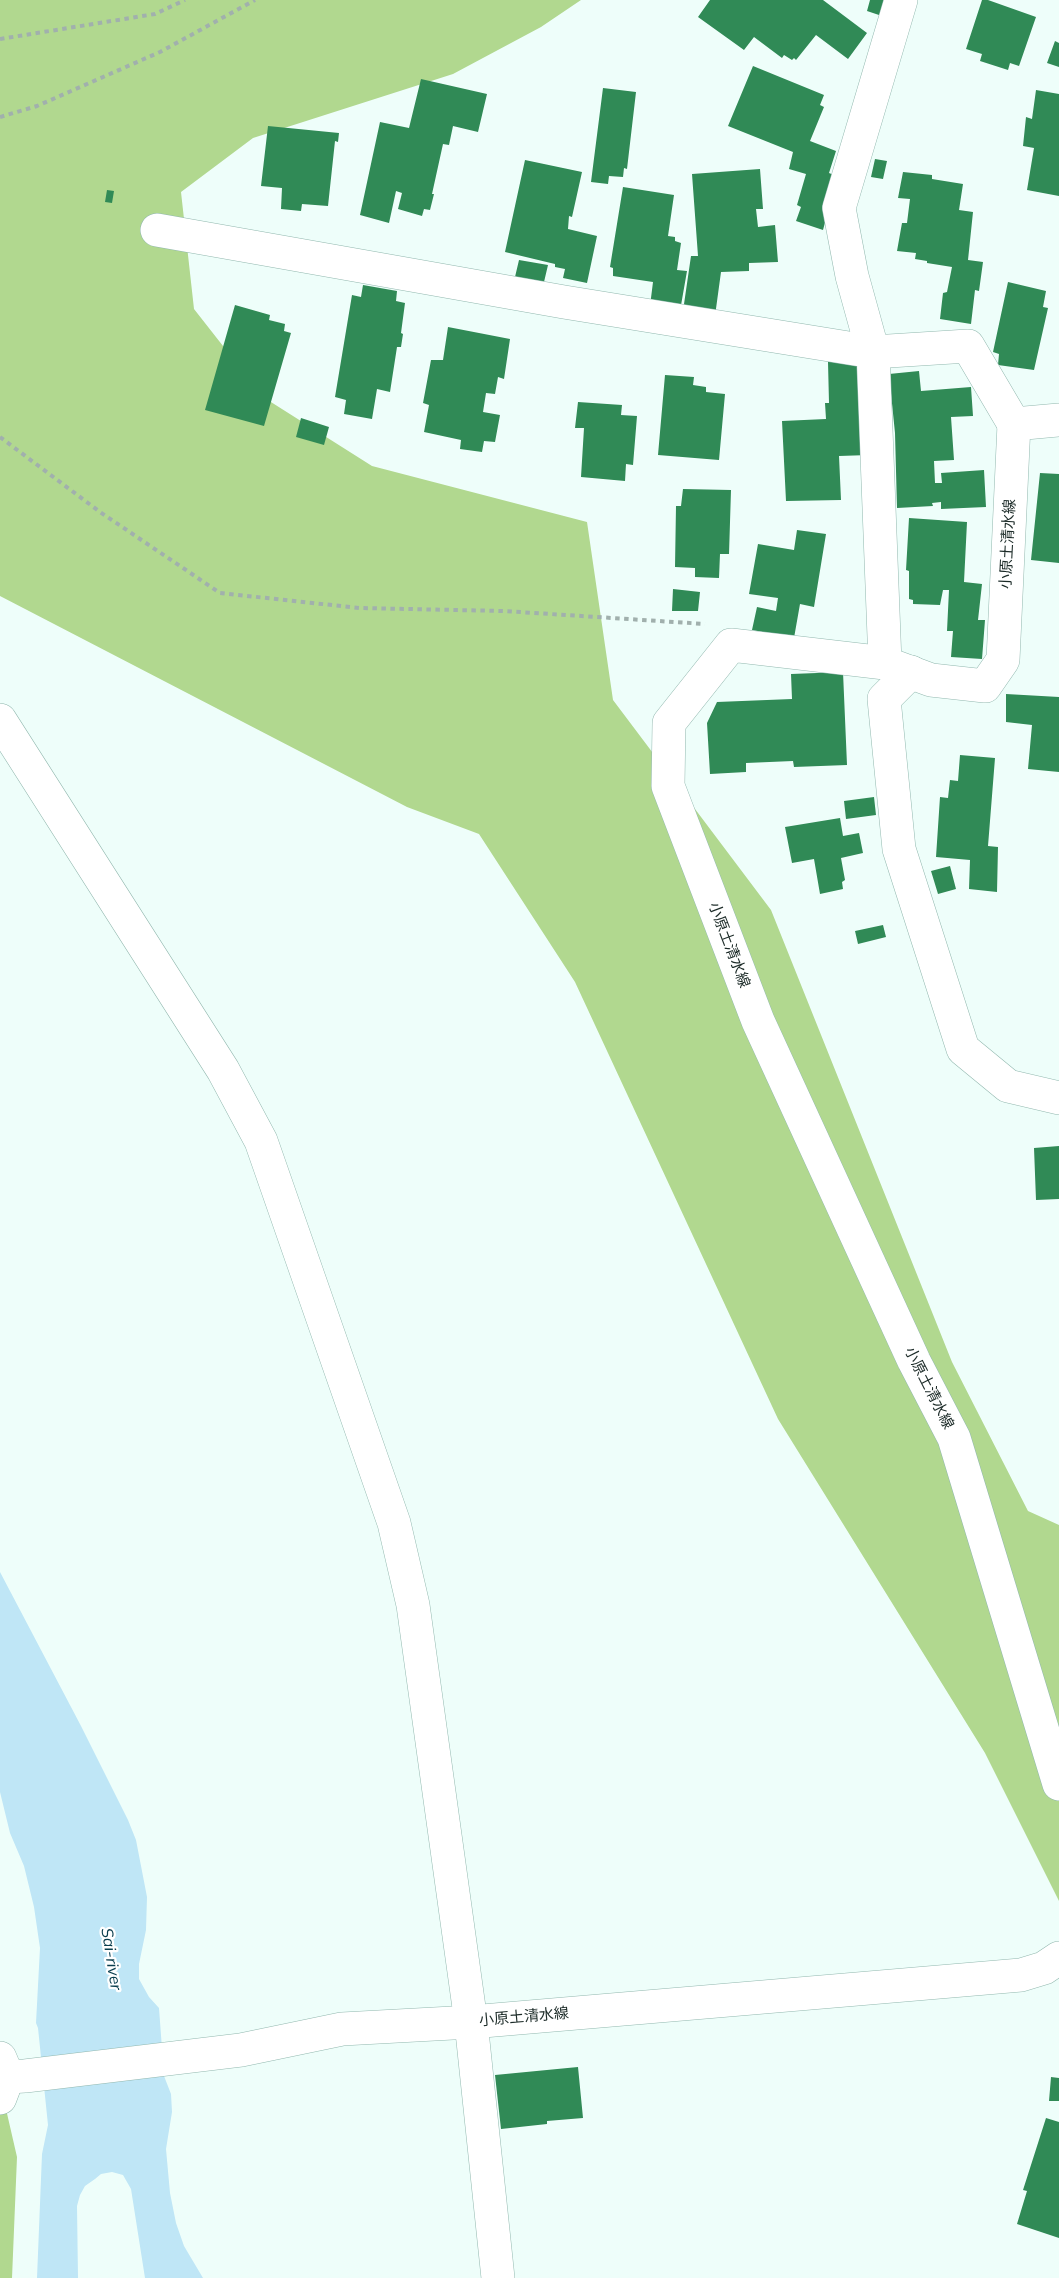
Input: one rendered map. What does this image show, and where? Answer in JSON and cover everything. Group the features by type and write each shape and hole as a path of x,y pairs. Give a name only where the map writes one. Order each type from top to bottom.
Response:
{"street":[{"path":"902,0 839,208 852,276 873,352 898,668 884,699 899,849 963,1049 1008,1086 1059,1098"},
{"path":"157,230 564,302 873,352 968,346 1014,423 1059,420"},
{"name":"小原土清水線","path":"1014,423 1003,660 985,686 931,680 898,668 731,645 669,723 668,786 758,1021 914,1361 954,1438 1059,1785"},
{"path":"0,720 223,1070 261,1141 394,1523 413,1605 471,2022 498,2278"},
{"name":"小原土清水線","path":"8,2077 241,2050 342,2030 471,2022 1021,1975 1044,1968 1059,1958"}],"path":[{"path":"0,39 155,14 184,0"},
{"path":"0,117 37,106 160,52 255,0"},
{"path":"0,437 100,512 220,593 359,608 504,611 733,625 731,645"}],"green space":[{"path":"0,0 581,0 541,27 453,74 253,138 181,192 194,309 263,397 372,466 587,522 613,700 771,910 952,1362 1028,1511 1059,1525 1059,1901 985,1753 778,1419 575,982 479,834 407,807 0,596"},
{"path":"0,2083 17,2157 12,2278 0,2278"}],"water":[{"name":"Sai-river","path":"0,1572 81,1726 136,1840 147,1897 146,1930 139,1964 139,1979 149,1997 159,2008 164,2076 171,2094 172,2112 166,2149 170,2193 176,2223 184,2246 203,2278 145,2278 131,2189 123,2175 112,2172 101,2174 85,2186 80,2195 77,2206 78,2278 37,2278 42,2154 48,2125 36,2023 40,1948 34,1907 24,1866 10,1833 0,1792"}],"building":[{"path":"710,0 823,0 867,33 848,59 816,35 796,60 784,55 782,58 754,37 744,50 698,17"},
{"path":"870,0 887,0 882,16 867,11"},
{"path":"982,0 988,0 1036,17 1019,66 1010,63 1008,70 980,61 982,54 966,49"},
{"path":"1055,41 1059,43 1059,67 1047,63"},
{"path":"753,66 824,95 820,105 824,107 810,141 836,151 829,173 834,175 831,200 823,230 796,221 801,207 797,205 806,174 789,169 793,152 728,126"},
{"path":"421,79 487,94 478,132 453,126 449,145 443,144 430,210 424,209 422,216 398,209 402,193 396,191 389,223 360,215 380,122 409,128"},
{"path":"603,88 636,92 627,169 624,168 623,177 609,176 608,184 591,182"},
{"path":"1036,90 1059,94 1059,196 1027,190 1034,148 1023,146 1026,117 1032,119"},
{"path":"268,126 339,133 338,142 335,141 328,206 302,204 301,211 281,209 282,188 261,186"},
{"path":"875,159 887,161 883,179 871,177"},
{"path":"525,160 582,172 572,217 569,216 568,229 597,236 587,283 563,278 565,269 555,267 555,264 505,252"},
{"path":"760,169 763,209 756,209 758,227 775,225 778,262 749,263 749,271 721,272 715,316 683,311 691,256 698,256 692,174"},
{"path":"903,172 932,175 932,179 963,184 959,210 973,212 968,260 983,262 979,291 975,290 971,324 940,319 943,293 947,292 952,267 915,259 916,253 897,251 902,223 907,223 910,199 898,198"},
{"path":"623,187 674,195 668,236 675,237 675,241 681,243 677,270 687,271 680,311 650,306 653,282 613,276 613,268 610,267"},
{"path":"107,190 114,191 112,203 105,202"},
{"path":"519,260 548,265 544,282 515,277"},
{"path":"1008,282 1046,291 1043,307 1048,308 1034,370 998,365 999,354 993,352"},
{"path":"363,285 397,291 396,301 405,303 401,347 397,347 390,392 377,389 372,419 344,414 346,400 335,397 352,295 361,297"},
{"path":"235,305 270,315 269,320 285,324 284,331 291,333 264,426 205,410"},
{"path":"448,327 510,339 504,379 498,377 495,394 486,393 483,412 500,415 495,442 484,441 482,452 460,449 461,440 424,432 429,405 423,403 431,360 443,360"},
{"path":"866,361 869,455 839,456 841,500 786,501 782,421 826,419 825,403 829,403 828,362"},
{"path":"919,371 921,391 971,387 973,416 951,417 954,460 934,461 935,483 942,483 941,473 984,470 986,507 941,509 941,502 932,503 933,506 897,508 895,433 889,374"},
{"path":"665,375 694,377 693,385 706,387 706,392 725,394 719,460 658,455"},
{"path":"578,402 622,405 621,415 637,416 633,465 626,464 625,481 581,477 584,428 575,428"},
{"path":"301,418 329,427 324,445 296,437"},
{"path":"1040,473 1059,474 1059,563 1031,560"},
{"path":"683,489 731,490 729,554 720,554 719,578 695,577 695,568 675,567 676,506 681,506"},
{"path":"909,518 967,522 964,582 982,584 978,620 985,620 982,659 951,657 953,631 947,631 949,590 943,590 940,605 913,604 913,600 909,599 909,571 906,570"},
{"path":"797,530 826,534 814,607 800,604 794,638 752,630 757,607 776,611 778,598 749,594 758,544 794,550"},
{"path":"673,589 700,592 698,611 672,611"},
{"path":"843,672 847,765 794,767 793,761 746,763 746,772 710,774 707,723 717,702 792,699 791,674"},
{"path":"1006,694 1059,697 1059,772 1028,769 1032,725 1006,722"},
{"path":"960,755 995,758 988,846 998,847 997,892 969,889 970,860 936,857 940,797 948,798 950,780 958,781"},
{"path":"874,797 876,815 846,819 844,801"},
{"path":"840,818 843,836 859,833 863,853 841,858 845,880 842,882 843,889 820,894 814,859 792,863 785,827"},
{"path":"950,866 956,889 938,894 931,871"},
{"path":"883,925 886,937 858,944 855,931"},
{"path":"1059,1146 1059,1199 1036,1200 1034,1148"},
{"path":"578,2067 583,2118 547,2121 547,2124 501,2129 495,2075"},
{"path":"1051,2077 1059,2078 1059,2101 1049,2101"},
{"path":"1046,2118 1059,2122 1059,2238 1017,2224 1027,2191 1023,2190"}]}
